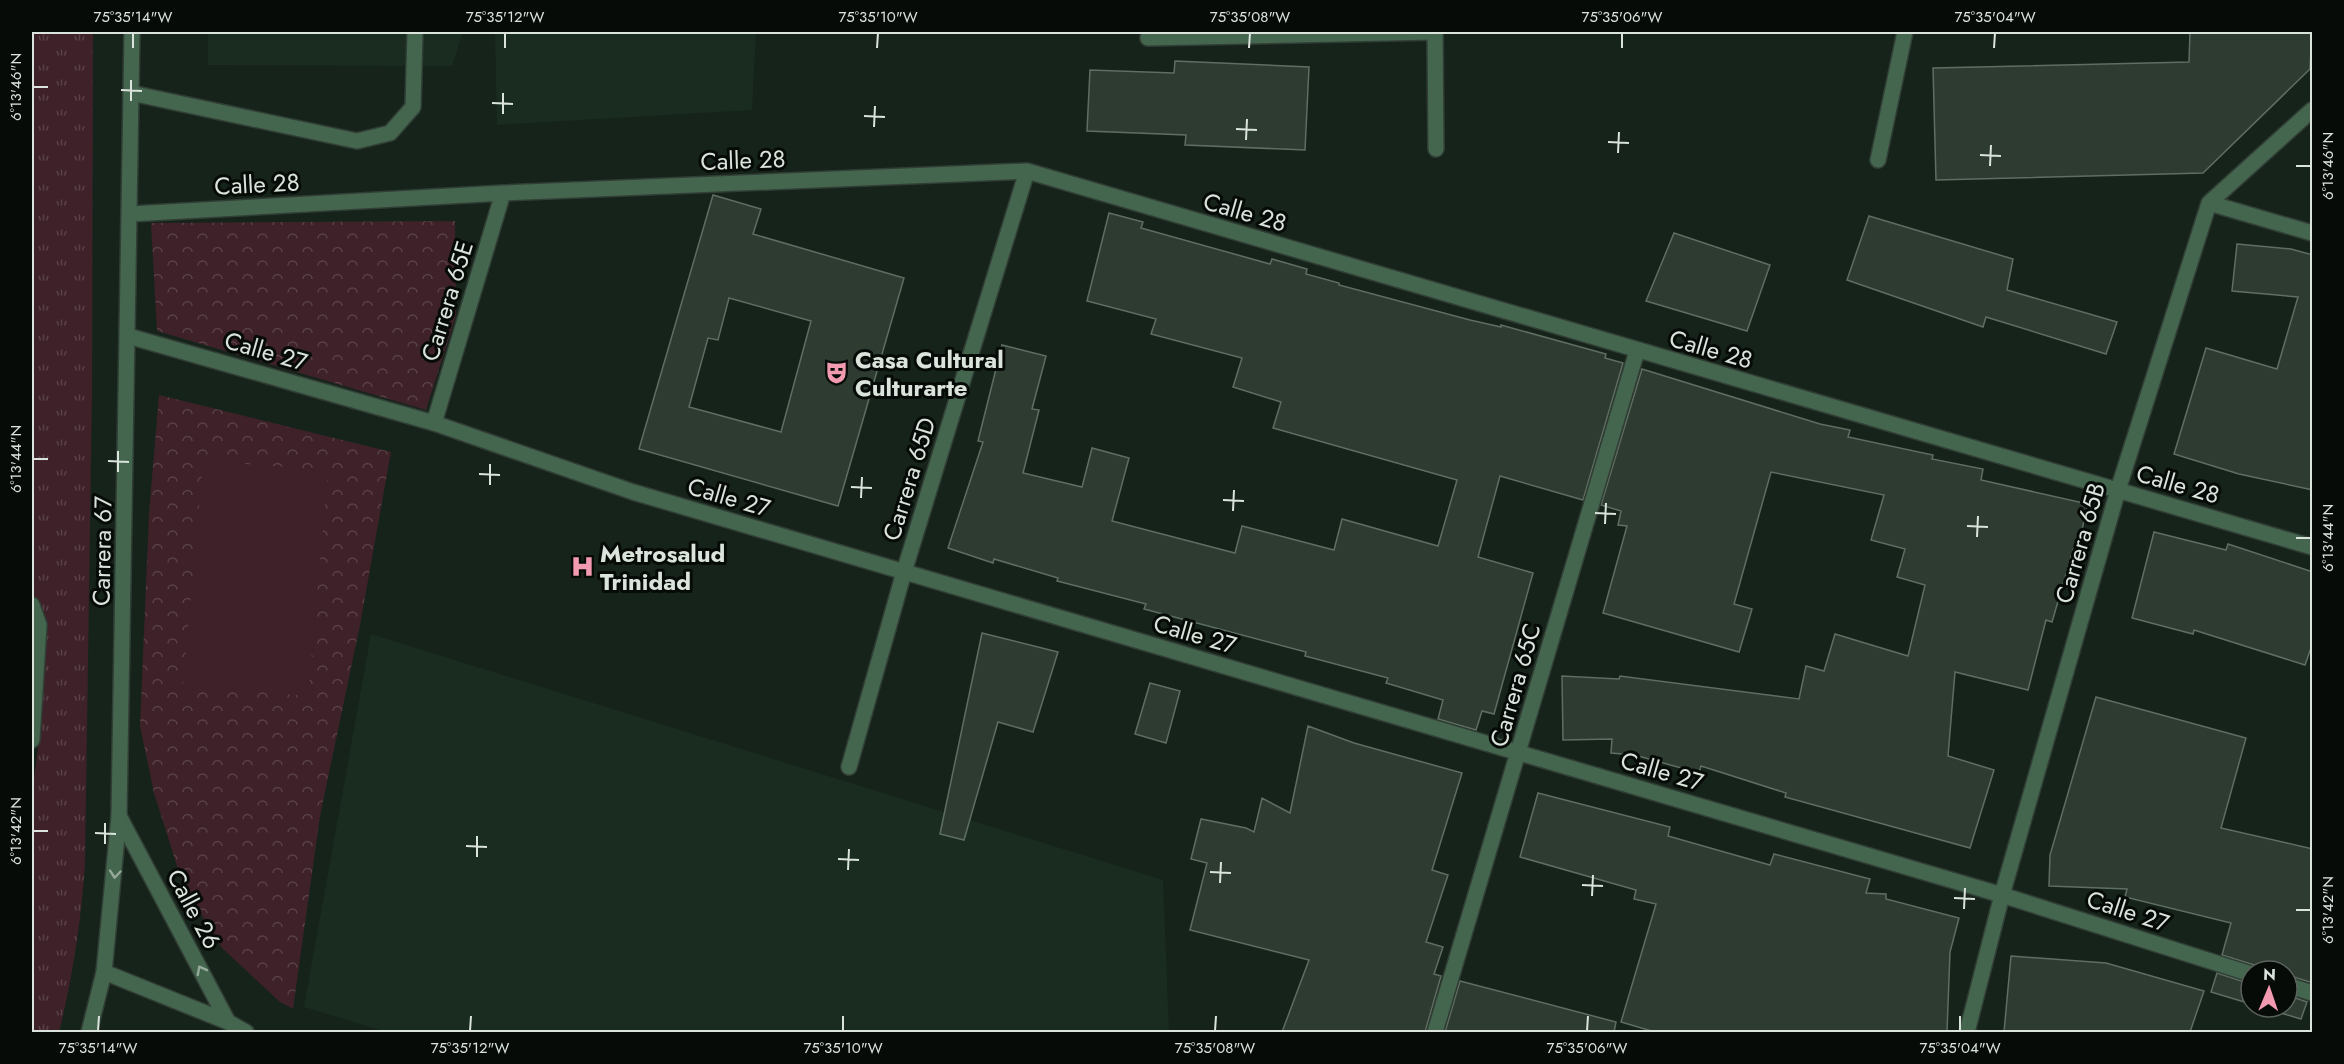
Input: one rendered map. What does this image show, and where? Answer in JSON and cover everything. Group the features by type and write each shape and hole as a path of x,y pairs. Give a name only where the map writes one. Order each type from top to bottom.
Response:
{"street":[{"name":"Carrera 67","path":"89,1032 104,972 119,816 132,32"},
{"path":"131,93 357,141 390,133 413,107 415,32"},
{"path":"1148,38 1435,32 1436,150"},
{"path":"1878,160 1905,32"},
{"path":"2209,203 2313,110"},
{"name":"Calle 28","path":"130,214 503,193 1027,171 2313,547"},
{"name":"Carrera 65D","path":"849,766 904,572 1027,171"},
{"name":"Carrera 65E","path":"434,423 503,193"},
{"path":"2209,203 2313,233"},
{"name":"Carrera 65B","path":"1967,1032 2002,895 2118,490 2209,203"},
{"name":"Calle 27","path":"128,336 434,423 633,492 2002,895 2239,970"},
{"name":"Carrera 65C","path":"1435,1032 1637,351"},
{"path":"32,605 39,625 32,740"},
{"name":"Calle 26","path":"119,816 228,1022"},
{"path":"104,972 228,1022 246,1032"}],"shaded area":[{"path":"208,32 463,32 452,66 208,65"},
{"path":"495,32 756,32 752,110 497,125"},
{"path":"371,634 1163,880 1169,1032 387,1032 304,1007"}],"green space":[{"path":"32,32 93,32 92,391 85,864 76,949 59,1032 32,1032 32,791 39,742 44,618 32,594"},
{"path":"455,221 456,315 426,410 157,331 151,223"},
{"path":"159,395 391,452 360,625 320,816 293,1009 280,1002 222,948 183,885 154,793 140,726 149,514"},
{"path":"203,461 328,470 308,696 183,684"}],"building":[{"path":"2190,32 2312,32 2310,69 2203,173 1936,180 1933,68 2189,62"},
{"path":"1175,61 1309,67 1305,150 1185,145 1186,135 1087,131 1090,70 1174,73"},
{"name":"Casa Cultural Culturarte","path":"713,195 761,209 753,234 904,278 838,506 639,449","holes":["729,298 811,321 781,432 689,407 708,338 718,340"]},
{"path":"1109,213 1143,222 1141,228 1270,264 1272,259 1307,269 1306,274 1339,283 1339,285 1470,320 1501,327 1501,325 1606,354 1605,358 1623,363 1583,500 1500,476 1478,557 1533,573 1494,714 1482,711 1476,730 1438,719 1443,700 1386,683 1388,678 1305,656 1306,652 1144,609 1146,604 1057,581 1058,578 994,559 993,563 948,548 983,442 978,441 1002,345 1046,356 1032,409 1039,410 1023,473 1082,487 1092,448 1129,458 1112,521 1235,553 1242,526 1334,550 1342,519 1438,546 1457,480 1273,428 1281,402 1233,387 1242,358 1151,334 1156,319 1087,301"},
{"path":"1869,216 2013,259 2007,290 2117,322 2106,354 1986,317 1983,327 1847,280"},
{"path":"1674,233 1770,265 1747,331 1646,301"},
{"path":"2237,244 2291,249 2313,255 2313,490 2239,474 2174,454 2206,348 2277,369 2298,297 2232,291"},
{"path":"1642,369 1820,424 1850,430 1848,437 1933,455 1932,459 1983,469 1981,480 2088,504 2077,551 2073,550 2052,622 2046,620 2028,690 1955,672 1948,756 1994,770 1970,848 1785,797 1786,793 1701,766 1699,773 1635,755 1611,753 1612,739 1563,740 1562,676 1619,679 1620,676 1799,699 1806,666 1824,671 1835,634 1908,656 1925,585 1897,577 1905,549 1871,540 1884,495 1771,472 1734,604 1752,609 1739,652 1603,613 1627,526 1618,525 1621,511 1601,505"},
{"path":"2154,532 2226,550 2228,544 2313,572 2313,642 2305,665 2194,630 2193,634 2132,618"},
{"path":"982,633 1058,652 1033,732 998,722 964,840 940,834"},
{"path":"1150,683 1180,691 1166,743 1135,734"},
{"path":"2096,697 2246,738 2221,828 2313,849 2313,983 2299,979 2299,959 2239,960 2222,955 2231,923 2125,897 2127,889 2049,886 2050,855"},
{"path":"1308,726 1354,743 1462,773 1432,870 1448,875 1426,942 1443,947 1434,974 1441,976 1425,1032 1282,1032 1309,960 1190,930 1207,863 1191,859 1201,819 1246,828 1254,832 1262,798 1290,813"},
{"path":"1538,793 1670,827 1668,836 1770,865 1774,854 1870,879 1866,893 1886,894 1886,899 1959,918 1950,952 1947,1032 1655,1032 1621,1022 1656,904 1634,899 1636,890 1520,857"},
{"path":"2011,956 2106,963 2204,991 2190,1032 2004,1032"},
{"path":"2217,973 2239,980 2239,1000 2211,992"},
{"path":"1460,981 1616,1022 1614,1032 1445,1032"},
{"path":"2299,999 2307,1002 2301,1019 2299,1018"}],"place":[{"name":"Casa Cultural Culturarte","path":"837,373"},
{"name":"Metrosalud Trinidad","path":"582,567"}]}
